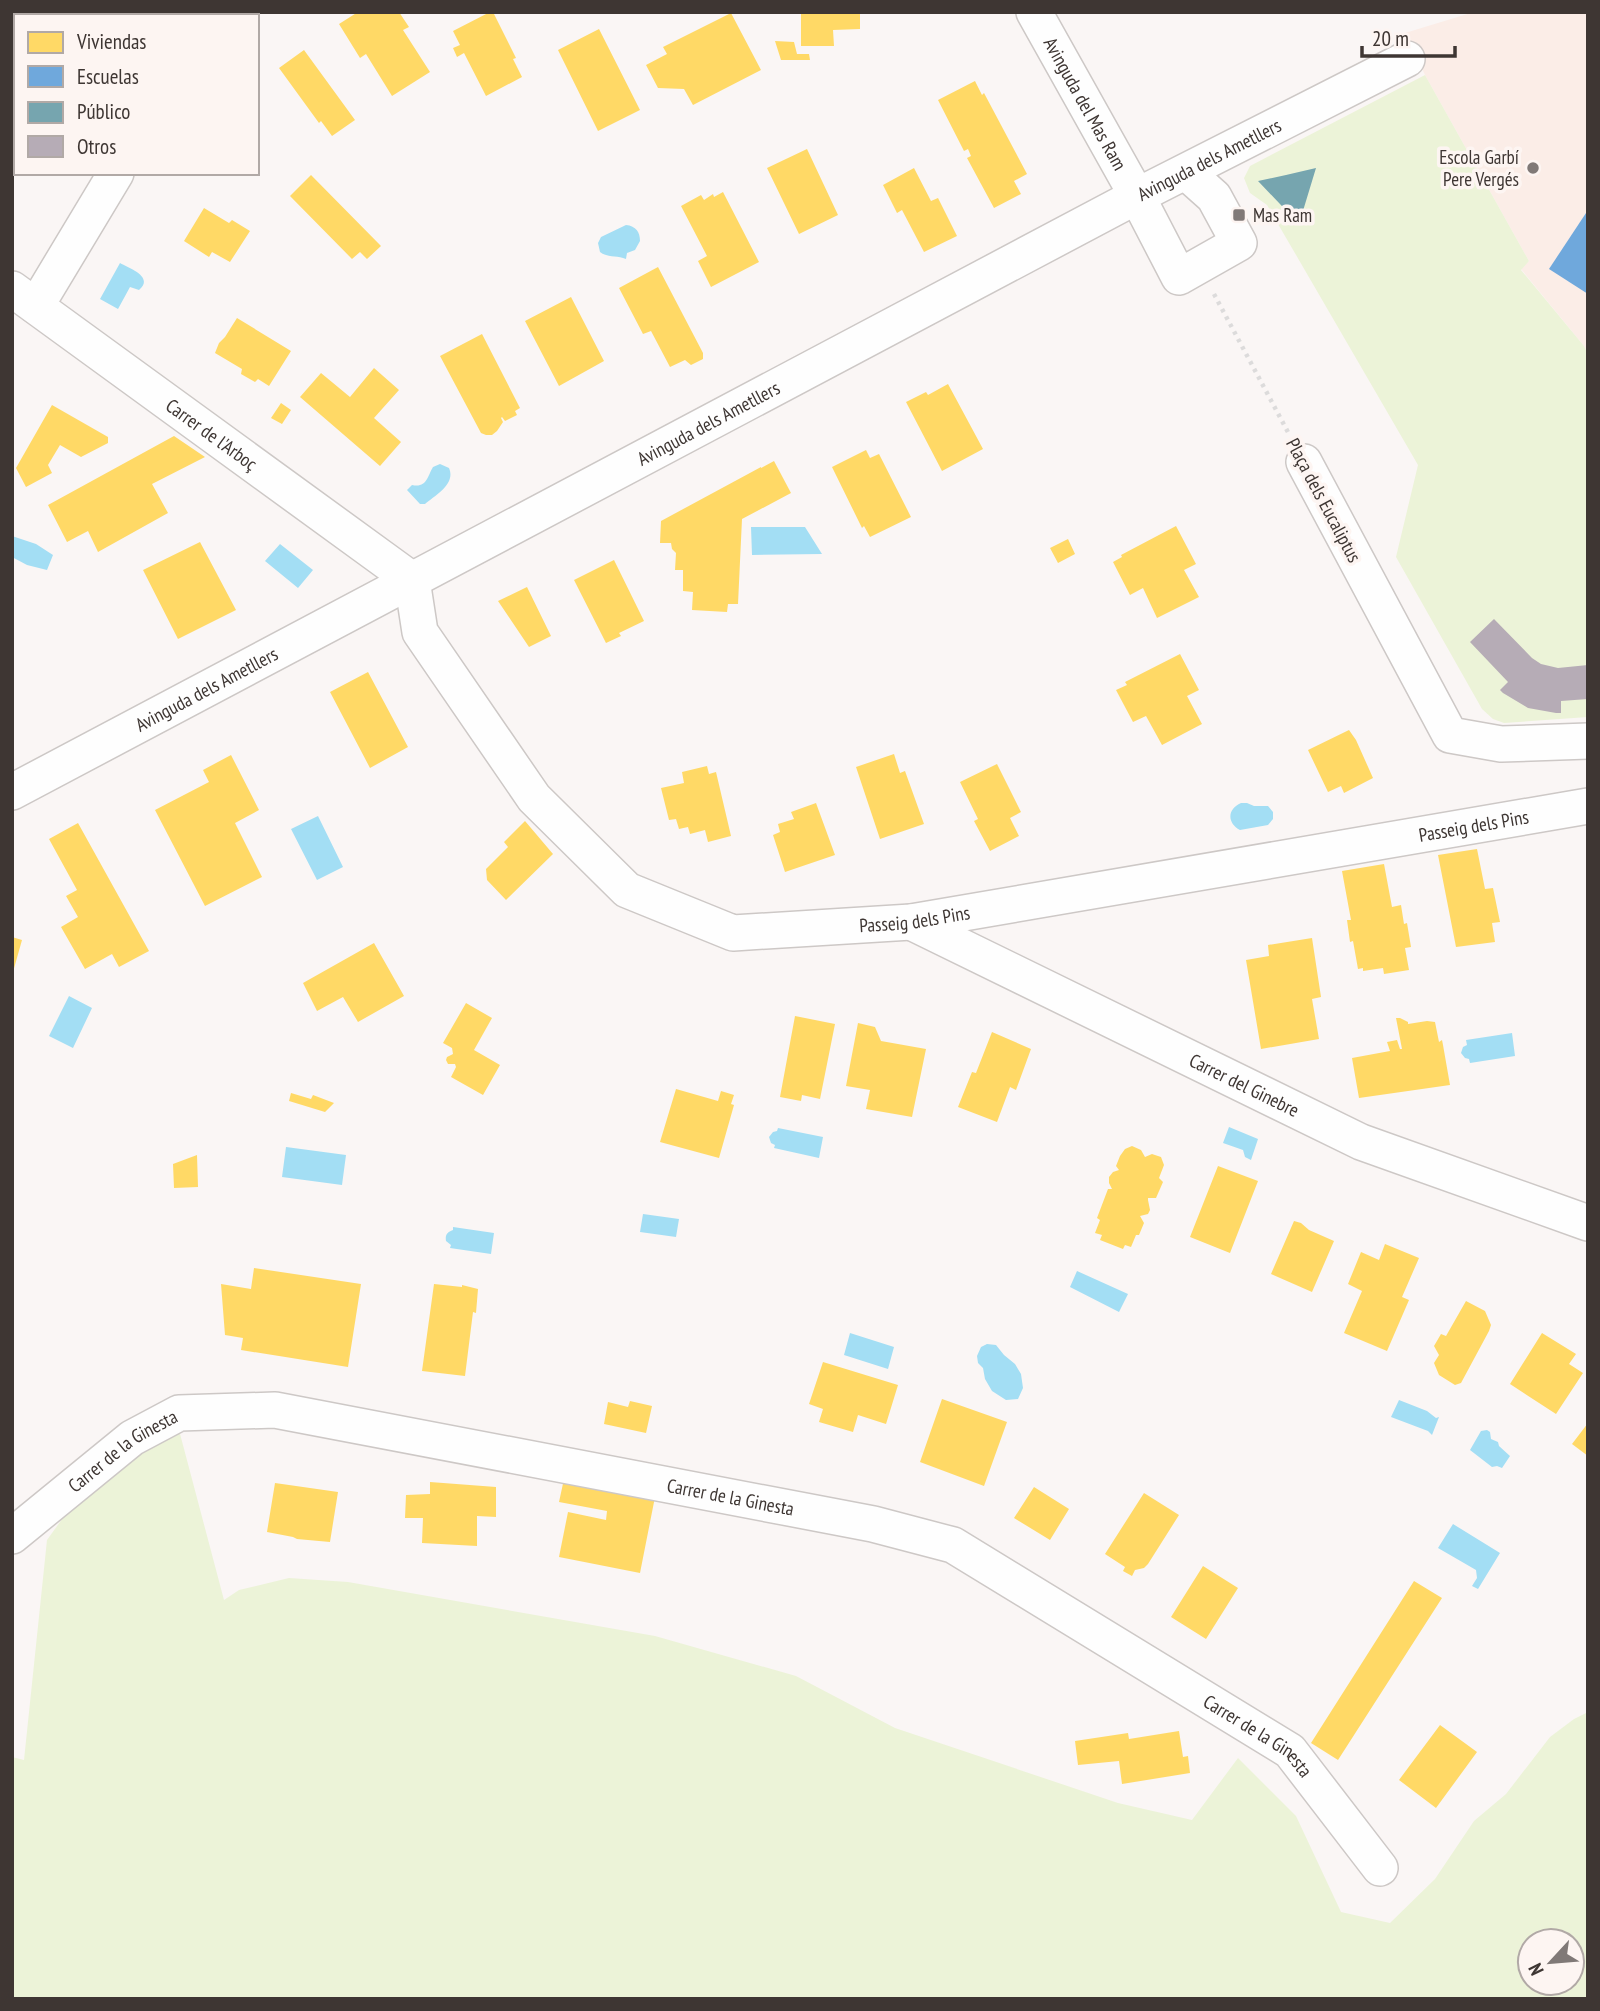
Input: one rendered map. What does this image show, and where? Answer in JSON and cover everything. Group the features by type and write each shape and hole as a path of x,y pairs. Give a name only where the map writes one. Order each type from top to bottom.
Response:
{"street":[{"name":"Avinguda del Mas Ram","path":"1034,12 1179,277 1198,266"},
{"name":"Avinguda dels Ametllers","path":"12,792 1137,196 1407,59"},
{"path":"1186,172 1214,197 1238,243 1198,266"},
{"path":"24,297 115,175"},
{"name":"Carrer de l'Arboç","path":"24,297 412,580"},
{"name":"Plaça dels Eucaliptus","path":"1304,462 1450,735 1502,744 1588,741"},
{"name":"Passeig dels Pins","path":"412,580 420,632 534,799 626,890 733,933 911,922 1588,806"},
{"name":"Carrer del Ginebre","path":"911,922 1361,1142 1588,1223"},
{"name":"Carrer de la Ginesta","path":"12,1536 132,1438 179,1413 275,1410 873,1524 953,1545 1290,1751 1380,1868"}],"path":[{"name":"Plaça dels Eucaliptus","path":"1198,266 1304,462"}],"shaded area":[{"name":"Escola Garbí Pere Vergés","path":"1474,12 1588,12 1588,354 1521,269 1529,261 1425,75 1405,33"}],"green space":[{"path":"1425,75 1529,261 1521,270 1588,354 1588,717 1504,723 1493,719 1482,709 1396,557 1418,465 1267,205 1250,193 1244,178 1250,166"},
{"path":"179,1430 224,1600 239,1590 289,1578 348,1582 655,1636 796,1676 895,1728 1118,1803 1192,1820 1238,1758 1296,1816 1341,1912 1390,1923 1435,1879 1474,1821 1506,1794 1550,1737 1588,1712 1588,1999 12,1999 12,1757 24,1760 47,1540 70,1508 129,1456"}],"water":[{"path":"626,225 635,228 639,235 640,241 635,250 627,253 626,259 600,252 598,243 601,237"},
{"path":"120,263 139,274 144,281 139,290 130,287 118,309 100,299"},
{"path":"440,464 449,468 450,479 439,493 425,504 420,504 407,490 412,485 424,483 433,467"},
{"path":"751,527 805,527 822,554 752,555"},
{"path":"12,536 36,544 53,555 47,570 27,565 12,557"},
{"path":"280,544 313,570 298,588 265,561"},
{"path":"1241,803 1268,806 1273,812 1273,819 1268,825 1240,830 1233,824 1230,816 1233,809"},
{"path":"318,816 343,867 317,880 291,829"},
{"path":"69,996 92,1008 73,1048 49,1036"},
{"path":"1512,1033 1515,1056 1470,1063 1461,1053 1467,1045 1466,1040"},
{"path":"1229,1127 1258,1139 1251,1160 1245,1157 1243,1150 1223,1143"},
{"path":"778,1128 823,1137 819,1158 774,1148 775,1145 769,1137"},
{"path":"286,1147 346,1155 342,1185 282,1177"},
{"path":"643,1214 679,1219 676,1237 640,1232"},
{"path":"453,1227 494,1233 491,1254 450,1248 446,1237"},
{"path":"1077,1271 1128,1294 1119,1312 1070,1287"},
{"path":"850,1333 894,1347 888,1369 844,1355"},
{"path":"987,1344 996,1345 1021,1374 1023,1388 1018,1399 1006,1400 992,1391 985,1379 977,1356 981,1347"},
{"path":"1399,1400 1439,1417 1432,1435 1391,1417"},
{"path":"1487,1430 1491,1439 1498,1442 1510,1456 1502,1468 1492,1467 1470,1450 1481,1431"},
{"path":"1453,1524 1500,1553 1478,1589 1472,1586 1477,1578 1476,1570 1438,1548"}],"building: Viviendas":[{"path":"358,12 399,12 409,27 403,30 430,72 392,96 366,54 360,58 339,24"},
{"path":"493,12 516,58 513,59 522,77 486,96 464,53 457,57 453,48 460,45 453,31"},
{"path":"801,12 860,12 860,29 833,30 834,46 801,46"},
{"path":"731,13 761,70 693,105 684,89 658,88 646,65 667,54 663,47"},
{"path":"599,29 640,110 598,131 558,50"},
{"path":"775,41 794,42 797,54 809,54 810,60 781,60"},
{"path":"304,50 355,120 332,136 321,121 319,123 279,68"},
{"path":"975,81 1027,174 1014,181 1021,194 994,208 967,158 971,156 968,149 964,151 938,100"},
{"path":"807,149 838,215 799,234 767,168"},
{"path":"914,168 931,201 938,198 957,236 924,252 902,210 897,213 883,185"},
{"path":"311,175 381,246 367,259 360,252 352,259 290,196"},
{"path":"723,192 759,262 711,287 698,261 707,256 681,206 701,195 704,200"},
{"path":"204,208 229,223 232,220 250,231 230,262 212,252 209,257 184,241"},
{"path":"658,267 703,353 703,359 691,365 685,360 670,367 651,331 643,334 619,288"},
{"path":"571,297 604,361 559,386 525,321"},
{"path":"237,318 291,351 269,386 258,379 255,382 241,374 242,369 215,353"},
{"path":"482,334 520,408 515,411 517,415 505,421 502,417 503,422 492,435 481,433 440,356"},
{"path":"374,368 399,390 374,418 401,442 380,466 300,397 321,373 350,397"},
{"path":"948,384 983,449 942,471 906,402 926,392 928,395"},
{"path":"281,403 291,410 282,424 271,418"},
{"path":"52,405 108,437 108,443 81,457 60,445 48,465 52,473 26,487 16,468"},
{"path":"174,436 205,457 152,484 168,513 98,552 88,531 67,542 48,505"},
{"path":"866,450 870,458 879,454 911,517 870,537 864,526 862,528 832,467"},
{"path":"774,461 791,493 742,519 738,604 728,604 727,612 692,610 693,592 683,591 683,570 675,570 676,553 671,543 660,543 661,521"},
{"path":"1176,526 1196,564 1184,570 1199,597 1157,618 1143,588 1130,595 1113,562 1122,557 1121,555"},
{"path":"1068,539 1075,554 1058,563 1050,548"},
{"path":"200,542 236,610 178,639 143,570"},
{"path":"614,560 644,621 619,633 621,636 606,643 574,580"},
{"path":"527,587 551,636 529,647 498,601"},
{"path":"1180,654 1199,690 1187,696 1202,724 1162,745 1146,716 1133,722 1116,690 1127,685 1125,682"},
{"path":"368,672 408,747 370,768 330,692"},
{"path":"1349,730 1373,778 1344,793 1341,786 1328,792 1308,750"},
{"path":"894,754 900,773 905,771 924,824 880,839 856,767"},
{"path":"231,755 259,810 235,823 262,877 205,906 155,810 209,782 203,770"},
{"path":"997,764 1021,812 1010,818 1019,836 990,851 974,821 978,819 960,782"},
{"path":"707,766 709,774 716,772 731,836 708,842 705,830 690,834 688,827 679,829 676,819 669,820 661,788 684,783 682,772"},
{"path":"816,803 835,855 785,872 773,835 780,832 778,824 794,819 791,812"},
{"path":"525,821 553,854 506,900 487,880 486,869 508,847 504,842"},
{"path":"78,823 149,951 119,967 112,954 85,969 61,927 78,917 66,896 77,890 49,839"},
{"path":"1477,849 1485,889 1493,888 1500,922 1492,923 1495,942 1456,947 1438,855"},
{"path":"1384,864 1392,907 1401,905 1411,947 1405,948 1409,970 1384,974 1383,968 1363,971 1363,968 1358,969 1353,941 1350,942 1347,920 1351,920 1342,871"},
{"path":"12,937 22,940 13,972 12,972"},
{"path":"1312,938 1321,997 1312,999 1319,1039 1261,1049 1246,960 1269,956 1268,945"},
{"path":"374,943 404,996 358,1022 343,997 317,1011 303,983"},
{"path":"466,1003 492,1018 474,1050 500,1065 483,1095 451,1077 456,1067 455,1064 448,1064 446,1060 453,1054 452,1048 443,1043"},
{"path":"795,1016 835,1024 820,1099 802,1095 801,1101 780,1097"},
{"path":"1396,1018 1408,1024 1435,1022 1439,1042 1442,1040 1450,1085 1359,1098 1352,1058 1390,1051 1387,1042 1397,1040 1402,1049"},
{"path":"858,1023 875,1027 881,1041 926,1049 912,1117 866,1109 870,1090 846,1086"},
{"path":"992,1032 1031,1049 1016,1090 1010,1087 997,1122 958,1107 972,1072 976,1073"},
{"path":"676,1089 718,1101 721,1091 734,1095 731,1104 734,1105 719,1158 660,1142"},
{"path":"291,1093 311,1099 313,1095 334,1103 325,1112 289,1101"},
{"path":"1132,1146 1141,1150 1145,1157 1152,1154 1161,1157 1164,1165 1159,1178 1163,1182 1156,1198 1148,1198 1150,1210 1148,1214 1140,1216 1144,1223 1139,1235 1136,1235 1131,1247 1125,1245 1123,1249 1100,1240 1102,1235 1095,1233 1100,1220 1097,1218 1108,1189 1112,1189 1109,1177 1119,1170 1116,1166 1120,1156 1125,1149"},
{"path":"197,1155 198,1187 174,1188 173,1164"},
{"path":"1218,1166 1258,1181 1230,1253 1190,1237"},
{"path":"1294,1221 1334,1241 1312,1292 1271,1274"},
{"path":"1385,1244 1419,1258 1402,1297 1409,1300 1387,1351 1344,1333 1362,1291 1348,1284 1361,1252 1379,1260"},
{"path":"254,1268 361,1284 348,1367 241,1350 243,1338 225,1335 221,1284 251,1289"},
{"path":"434,1284 462,1285 478,1289 465,1376 422,1371"},
{"path":"1466,1301 1485,1311 1491,1325 1461,1383 1455,1385 1439,1375 1434,1363 1439,1355 1434,1346 1441,1334 1446,1336"},
{"path":"1542,1333 1576,1354 1569,1364 1583,1373 1556,1414 1510,1384"},
{"path":"823,1362 898,1385 886,1424 858,1415 853,1432 819,1422 823,1409 809,1404"},
{"path":"942,1399 1007,1422 984,1486 920,1462"},
{"path":"630,1401 652,1406 646,1433 604,1424 608,1402 628,1407"},
{"path":"1588,1423 1588,1456 1572,1444"},
{"path":"564,1479 655,1497 640,1573 559,1557 568,1512 606,1520 607,1511 559,1502"},
{"path":"430,1482 496,1487 496,1517 477,1516 477,1546 422,1543 423,1518 405,1518 406,1495 430,1494"},
{"path":"275,1483 338,1492 330,1542 297,1539 267,1532"},
{"path":"1034,1487 1069,1509 1050,1540 1014,1518"},
{"path":"1144,1493 1179,1515 1148,1564 1135,1570 1132,1576 1123,1571 1125,1567 1105,1554"},
{"path":"1203,1566 1238,1588 1206,1639 1171,1617"},
{"path":"1414,1581 1442,1598 1338,1760 1311,1743"},
{"path":"1440,1725 1477,1752 1436,1808 1399,1780"},
{"path":"1179,1731 1183,1757 1188,1756 1190,1773 1122,1784 1119,1761 1078,1765 1075,1741 1128,1733 1129,1739"}],"building: Escuelas":[{"path":"1588,210 1588,294 1549,269"}],"building: Público":[{"path":"1316,168 1299,224 1258,181 1286,175"}],"building: Otros":[{"path":"1494,619 1541,664 1558,668 1588,665 1588,699 1561,701 1561,713 1556,713 1528,708 1503,693 1500,690 1508,682 1470,642"}],"place":[{"name":"Escola Garbí Pere Vergés","path":"1533,168"},
{"name":"Mas Ram","path":"1239,215"}]}
